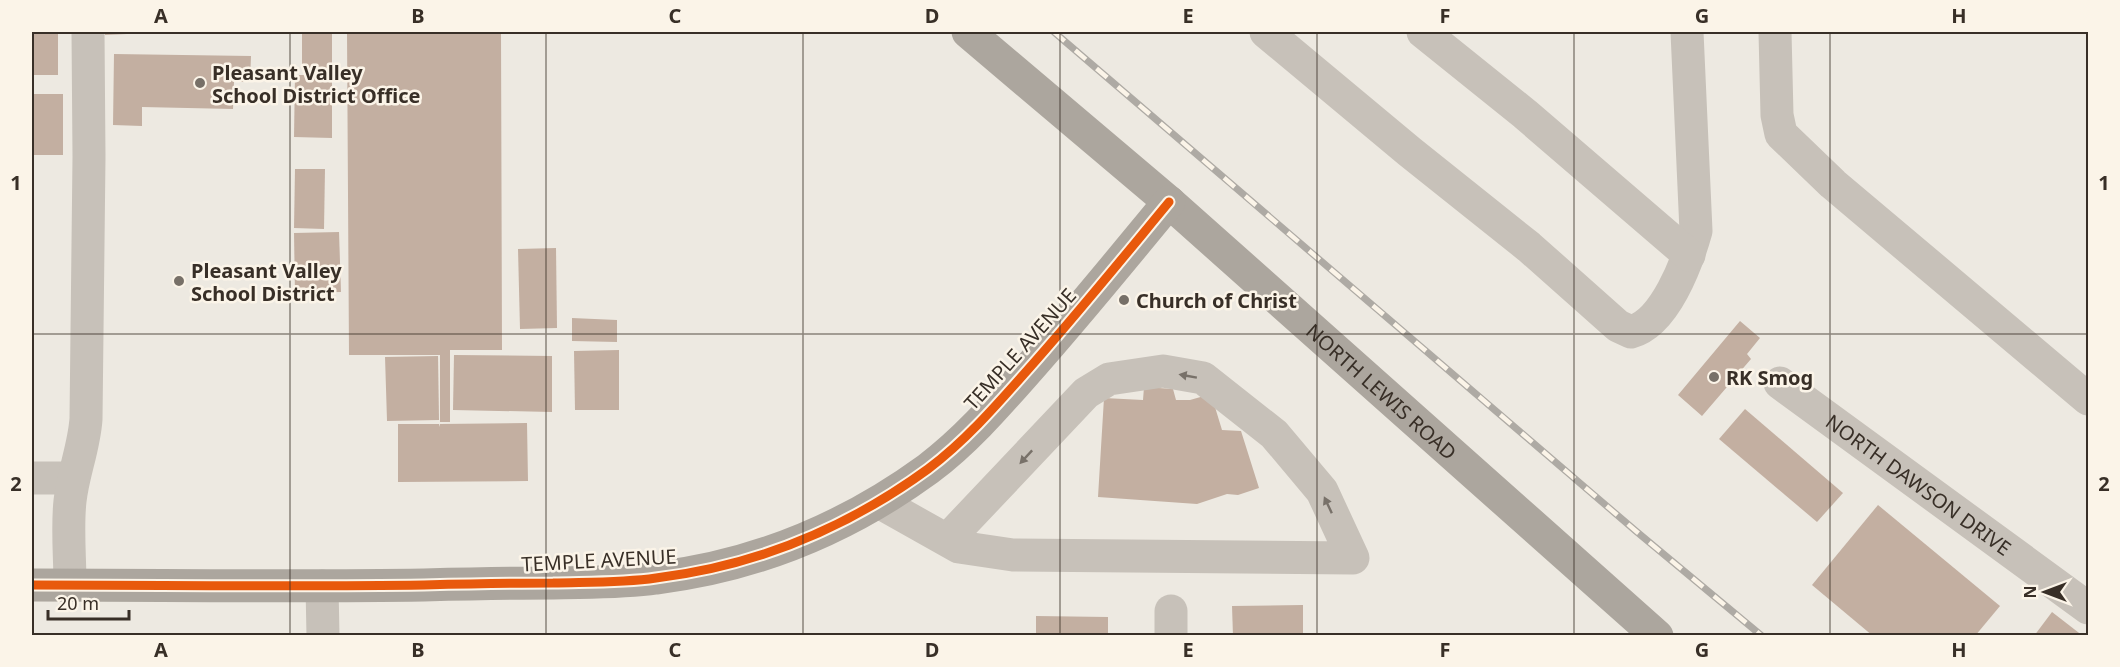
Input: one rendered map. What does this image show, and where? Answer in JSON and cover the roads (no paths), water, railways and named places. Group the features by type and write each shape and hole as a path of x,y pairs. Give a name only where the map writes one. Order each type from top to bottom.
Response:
{"main road":[{"name":"NORTH LEWIS ROAD","path":"968,32 1169,202 1657,636"},
{"name":"TEMPLE AVENUE","path":"32,585 322,586 590,582 664,577 718,567 784,548 824,531 879,502 929,468 983,419 1101,285 1169,202"}],"street":[{"path":"70,585 69,504 73,478 85,438 86,419 88,32"},
{"path":"1266,32 1529,247 1618,326 1631,332 1643,329 1669,297 1689,255 1696,231 1687,32"},
{"path":"1423,32 1525,114 1689,255"},
{"path":"1775,32 1777,115 1781,134 1833,184 2088,399"},
{"path":"879,502 959,547 1013,555 1353,558 1322,491 1274,434 1203,378 1163,371 1109,379 1086,393 947,540"},
{"name":"NORTH DAWSON DRIVE","path":"1780,383 2088,608"},
{"path":"32,478 73,478"},
{"path":"322,586 324,636"}],"railway":[{"path":"1054,32 1637,532 1762,636"}],"place":[{"name":"Pleasant Valley School District Office","path":"200,83"},
{"name":"Pleasant Valley School District","path":"179,281"},
{"name":"Church of Christ","path":"1124,300"},
{"name":"RK Smog","path":"1714,377"}]}
